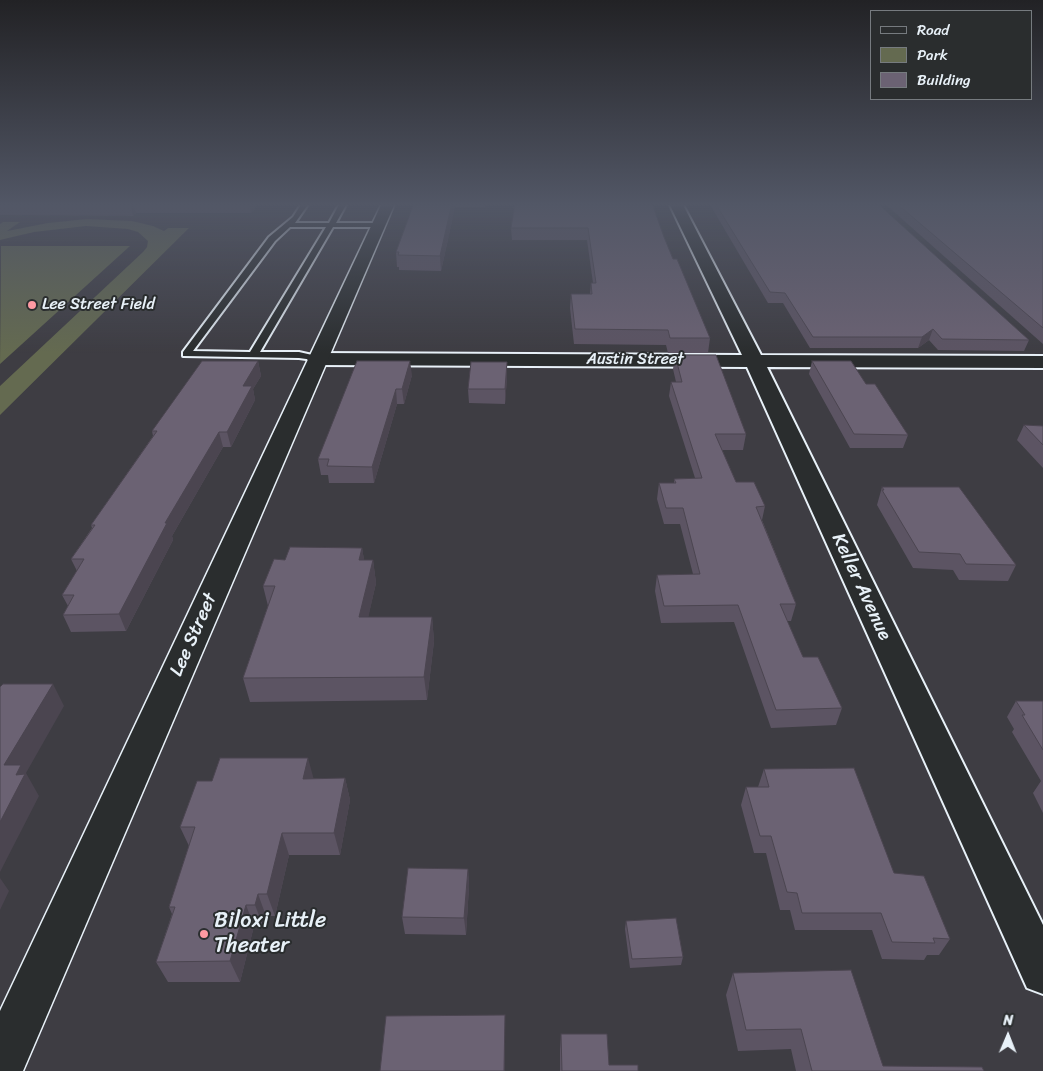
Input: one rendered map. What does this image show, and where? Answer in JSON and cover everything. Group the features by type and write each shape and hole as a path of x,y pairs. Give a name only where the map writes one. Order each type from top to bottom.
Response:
{"street":[{"name":"Lee Street","path":"0,1066 366,253"},
{"name":"Keller Avenue","path":"700,253 754,360 1043,972"},
{"name":"Austin Street","path":"317,359 754,360 1041,356"}],"lane":[{"path":"262,253 186,354 298,355 317,359"},
{"path":"253,355 314,253"}],"green space":[{"name":"Lee Street Field","path":"1,253 122,253 0,364"},
{"path":"142,253 164,253 0,415 0,386"}],"building":[{"path":"399,253 441,253 440,256 398,255"},
{"path":"592,253 671,253 673,259 677,259 710,338 670,338 668,330 575,329 571,294 592,294 591,283 596,283"},
{"path":"746,253 932,253 1029,340 942,339 933,329 922,337 813,337 785,293 770,292"},
{"path":"955,253 1043,253 1043,328"},
{"path":"675,355 716,355 746,434 715,434 736,482 754,482 765,506 756,507 796,604 780,604 803,657 818,657 842,708 776,710 738,605 664,606 657,575 700,574 683,508 666,508 659,483 676,483 674,479 702,478 671,382 682,382"},
{"path":"202,361 258,361 243,386 252,386 227,432 219,432 165,523 167,523 119,614 63,615 74,595 62,595 84,559 71,559 95,525 91,525 157,431 152,431"},
{"path":"357,361 410,361 402,389 396,389 372,467 327,466 329,459 318,459"},
{"path":"812,361 851,361 866,384 875,384 908,435 854,434"},
{"path":"471,362 507,362 505,389 468,389"},
{"path":"1024,425 1043,426 1043,445"},
{"path":"882,487 959,487 1016,565 966,564 960,554 919,552"},
{"path":"290,547 362,548 359,560 373,560 359,617 432,617 424,677 243,678 275,586 263,586 274,559 285,560"},
{"path":"3,684 53,684 4,765 21,765 16,775 25,774 0,822 0,687"},
{"path":"1016,701 1043,701 1043,750 1022,715 1025,715"},
{"path":"220,758 308,758 303,779 345,778 334,833 282,833 267,894 258,894 255,905 246,905 230,961 156,962 175,907 169,907 195,827 180,827 197,781 212,781"},
{"path":"854,768 894,873 924,876 950,939 933,938 935,943 892,942 881,913 802,913 797,893 787,892 771,836 760,836 746,787 769,787 764,769"},
{"path":"408,868 468,869 464,918 402,917"},
{"path":"676,918 683,957 632,959 626,921"},
{"path":"851,970 883,1066 982,1067 984,1071 812,1071 801,1029 746,1030 733,973"},
{"path":"505,1015 504,1071 380,1071 386,1016"},
{"path":"561,1034 607,1034 609,1065 638,1065 638,1071 562,1071"}],"place":[{"name":"Lee Street Field","path":"32,305"},
{"name":"Biloxi Little Theater","path":"204,934"}]}
